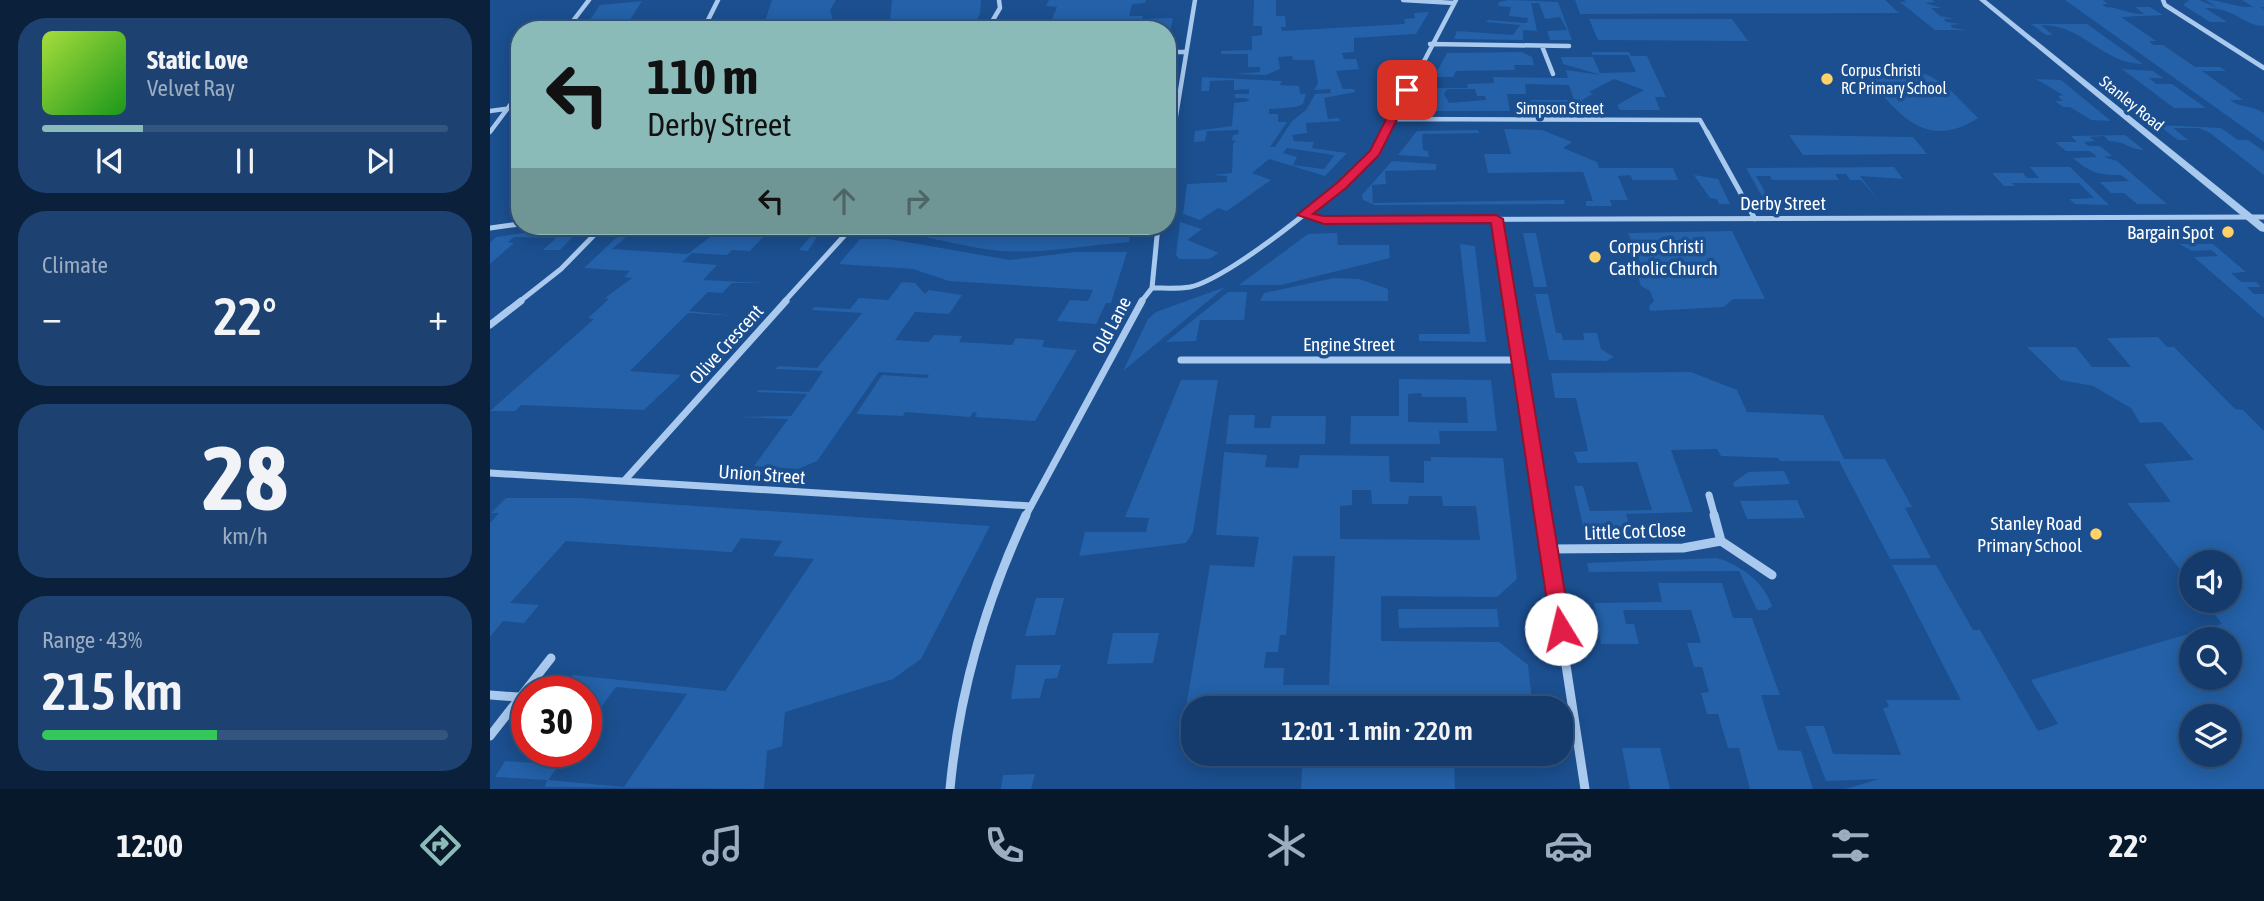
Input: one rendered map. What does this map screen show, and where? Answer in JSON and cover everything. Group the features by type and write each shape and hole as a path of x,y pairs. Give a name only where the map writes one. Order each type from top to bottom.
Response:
{"street":[{"path":"573,21 589,0"},
{"path":"708,21 718,0"},
{"path":"992,21 1000,8 999,0"},
{"path":"1176,112 1195,0"},
{"path":"1403,0 1455,2"},
{"name":"Stanley Road","path":"1982,0 2264,229"},
{"path":"2163,0 2165,5 2264,68"},
{"name":"Old Lane","path":"950,789 972,654 1005,563 1069,430 1110,362 1137,304 1153,288 1190,286 1218,276 1342,186 1374,153 1430,44 1455,2"},
{"path":"1430,44 1569,46"},
{"path":"1542,46 1553,74"},
{"path":"1176,52 1185,52"},
{"path":"490,132 511,104"},
{"path":"490,111 511,108"},
{"name":"Simpson Street","path":"1392,119 1700,120 1755,219"},
{"name":"Derby Street","path":"1303,215 1324,220 2264,217"},
{"path":"1496,219 1585,789"},
{"path":"490,228 511,225"},
{"path":"490,326 561,269 594,235"},
{"name":"Olive Crescent","path":"624,481 844,235"},
{"path":"1153,288 1152,266 1157,235"},
{"name":"Engine Street","path":"1181,360 1518,360"},
{"name":"Union Street","path":"490,473 1031,506"},
{"name":"Little Cot Close","path":"1549,549 1683,548 1721,541 1709,495"},
{"path":"1721,541 1772,575"},
{"path":"536,676 551,658"},
{"path":"490,695 511,696"},
{"path":"490,736 511,707"}],"shaded area":[{"path":"772,0 836,0 830,10 833,21 765,21"},
{"path":"892,0 981,0 980,14 976,21 890,21"},
{"path":"1049,0 1146,0 1145,3 1132,4 1129,16 1143,16 1142,19 1173,18 1172,21 1042,21 1052,19 1057,7 1046,6"},
{"path":"1254,0 1276,0 1276,16 1285,16 1286,27 1281,27 1282,31 1405,24 1404,19 1415,18 1414,13 1429,12 1416,34 1354,38 1354,52 1342,53 1344,59 1356,59 1359,69 1336,71 1343,89 1354,89 1355,92 1324,98 1328,119 1339,118 1340,121 1306,123 1307,133 1292,135 1294,141 1314,142 1312,148 1347,153 1325,176 1269,159 1252,173 1271,180 1227,211 1218,208 1200,220 1183,214 1187,184 1227,182 1227,176 1212,175 1232,173 1233,144 1236,141 1232,140 1239,130 1207,131 1205,141 1194,142 1195,131 1232,126 1234,103 1250,101 1246,98 1235,98 1235,94 1249,94 1249,89 1234,90 1234,80 1210,81 1209,91 1201,91 1202,77 1282,81 1280,85 1299,86 1300,94 1306,94 1303,104 1269,109 1269,114 1278,114 1278,122 1287,122 1270,147 1275,147 1292,121 1306,110 1315,94 1331,93 1330,89 1314,90 1318,83 1314,60 1293,60 1292,56 1278,57 1280,69 1266,75 1233,74 1260,72 1260,67 1248,67 1248,54 1221,54 1221,51 1252,50 1252,36 1262,35 1262,26 1253,26","holes":["1287,148 1333,155 1324,169 1293,165 1297,157 1283,153"]},
{"path":"1575,0 1885,0 1899,13 1580,14"},
{"path":"1904,0 1932,0 1935,2 1925,3 1941,8 1931,8 1940,16 1954,19 1944,19 1946,22 1960,24 1950,25 1953,28 1966,30 1935,30 1900,2 1906,2"},
{"path":"2065,0 2103,0 2108,4 2102,4 2106,7 2138,14 2144,14 2135,7 2150,7 2163,15 2121,17 2156,41 2149,41 2153,45 2163,45 2195,67 2220,67 2226,71 2202,71 2243,100 2230,100 2264,113 2264,142"},
{"path":"2189,0 2199,0 2216,7 2206,0 2253,7 2242,0 2264,0 2264,7 2260,7 2264,9 2264,26 2250,23 2224,10 2205,8 2227,22 2210,22 2183,5"},
{"path":"642,1 629,21 589,21 600,5"},
{"path":"1499,2 1558,2 1572,40 1550,40 1547,31 1567,30 1560,17 1545,19 1539,3 1531,3 1537,31 1523,30 1523,40 1454,39 1457,31 1513,35 1520,25 1486,22 1527,23 1528,18 1509,16 1511,7 1498,6"},
{"path":"1589,19 1732,19 1748,41 1598,40"},
{"path":"2031,24 2087,24 2143,64 2116,58 2056,26 2041,25 2053,35 2046,35"},
{"path":"1522,52 1532,57 1534,65 1514,65 1515,70 1456,71 1453,77 1434,77 1447,53"},
{"path":"1591,52 1629,52 1631,56 1647,56 1666,97 1655,97 1660,110 1620,110 1617,105 1644,90 1614,79 1589,92 1593,94 1582,100 1586,110 1532,110 1530,100 1574,100 1569,85 1525,84 1526,94 1507,94 1510,111 1420,111 1430,88 1468,88 1467,84 1494,83 1493,77 1568,78 1566,70 1601,75 1563,64 1561,57 1593,57 1600,73 1636,72 1628,55 1593,55","holes":["1447,89 1475,89 1477,96 1485,96 1486,100 1449,103 1444,94"]},
{"path":"1884,68 1916,71 1927,75 1947,88 1978,118 1943,131 1914,124 1890,103 1866,76"},
{"path":"2122,69 2153,71 2163,78 2149,78 2156,84 2172,84 2206,108 2174,108"},
{"path":"2036,79 2061,80 2111,121 2091,120 2070,107 2063,107 2055,101 2063,101 2058,96 2063,95"},
{"path":"2158,125 2221,128 2238,140 2248,140 2264,151 2264,175 2210,133 2199,128 2173,128 2188,140 2178,140"},
{"path":"1504,129 1542,130 1572,142 1563,148 1597,162 1599,168 1673,168 1678,180 1633,180 1630,175 1618,176 1628,200 1610,200 1612,206 1586,206 1586,201 1593,201 1583,172 1488,173 1484,154 1511,154"},
{"path":"1478,130 1479,133 1422,134 1423,150 1428,151 1429,157 1398,155 1417,131"},
{"path":"1789,135 1913,137 1927,154 1803,155"},
{"path":"2125,135 2144,150 2109,141 2104,136 2090,137 2095,141 2084,142 2088,146 2100,146 2112,156 2104,157 2117,161 2167,204 2137,204 2124,193 2111,193 2100,182 2129,181 2121,175 2101,174 2090,170 2073,158 2097,157 2090,151 2066,151 2055,142 2077,142 2071,136"},
{"path":"1392,161 1436,164 1436,170 1385,171 1386,184 1372,185 1373,203 1564,200 1565,204 1375,205 1363,200 1362,195"},
{"path":"1894,167 1903,179 1860,176 1878,200 1861,180 1850,180 1846,174 1835,174 1839,180 1772,180 1770,176 1756,176 1769,199 1790,199 1794,205 1767,205 1746,168"},
{"path":"2030,167 2070,167 2109,205 2075,204 2069,199 2094,198 2079,183 2012,183 2015,186 2004,186 1992,173 2023,173 2027,178 2039,178"},
{"path":"1694,175 1718,179 1730,204 1719,204 1717,199 1710,198"},
{"path":"1180,222 1202,229 1187,240 1219,253 1209,259 1179,259 1176,255"},
{"path":"1732,231 1765,299 1733,299 1724,307 1650,311 1649,306 1654,301 1650,291 1641,286 1634,264 1641,264 1628,233"},
{"path":"1337,233 1338,245 1389,245 1390,258 1281,285 1239,285 1308,234"},
{"path":"1523,233 1536,233 1547,287 1534,287"},
{"path":"574,235 560,250 543,250 556,238 514,237 508,242 514,243 490,264 490,243 496,237"},
{"path":"619,235 628,235 612,249 688,254 712,235 765,235 750,251 732,250 727,255 692,253 682,262 717,265 703,280 766,283 732,283 722,293 708,292 689,311 736,316 688,313 630,371 681,375 644,410 521,405 515,411 490,411 594,319 588,318 609,299 605,298 632,278 624,277 630,271 584,268"},
{"path":"781,235 818,235 808,251 799,250 810,237"},
{"path":"910,235 1130,235 1129,242 1017,252 984,249"},
{"path":"860,239 889,239 1010,260 1074,252 1127,252 1111,303 1106,303 1096,324 1057,321 1070,300 1088,301 1093,290 949,281 913,269 839,264"},
{"path":"1460,244 1475,246 1486,342 1419,341 1419,334 1470,334"},
{"path":"2179,244 2213,244 2246,272 2231,273 2241,282 2256,282 2261,287 2247,287 2254,294 2264,294 2264,318 2194,257 2218,256 2211,250 2192,251"},
{"path":"1334,278 1359,279 1388,289 1388,301 1260,301 1264,293"},
{"path":"902,282 915,283 925,294 929,290 962,295 949,314 915,312 895,340 929,342 934,335 962,336 959,342 1012,345 1016,338 1044,340 1042,347 1077,350 1035,421 975,417 977,413 973,412 970,417 905,412 903,416 856,414 882,375 927,378 929,375 879,372 817,461 798,469 754,466 788,419 738,417 791,416 807,394 757,392 809,392 823,371 775,369 778,366 817,368 862,313 811,310 815,307 850,309 859,298 888,300"},
{"path":"1225,287 1123,371 1148,319 1156,312"},
{"path":"1228,292 1247,292 1244,320 1200,320 1196,341 1166,342"},
{"path":"1535,294 1548,294 1556,333 1561,333 1563,340 1584,340 1583,333 1597,333 1601,349 1614,357 1606,361 1549,360"},
{"path":"2158,337 2167,347 2174,347 2235,409 2243,410 2264,431 2264,789 1845,789 1879,779 1826,781 1805,726 1824,726 1833,754 1901,755 1883,708 1889,707 1886,700 1961,700 1892,565 1936,565 1973,630 1980,630 2038,731 2058,724 2031,680 2179,637 2179,690 2242,690 2242,627 2212,627 2222,624 2214,613 2242,613 2242,550 2179,550 2179,568 2127,503 2171,502 2144,464 2194,460 2161,422 2140,423 2131,408 2093,386 2061,380 2027,347 2076,347 2092,367 2131,367 2107,338"},
{"path":"1691,372 1737,390 1747,412 1823,415 1844,459 1885,459 1912,507 1905,508 1931,558 1890,559 1839,461 1780,461 1778,458 1721,456 1717,449 1671,450 1693,512 1626,514 1630,527 1583,526 1574,486 1583,486 1590,511 1652,510 1637,462 1578,463 1574,452 1588,451 1576,398 1555,398 1551,373"},
{"path":"1399,379 1491,380 1497,431 1439,431 1440,444 1350,444 1351,416 1399,416","holes":["1421,393 1422,397 1466,397 1468,423 1408,422 1408,394"]},
{"path":"1181,380 1218,380 1193,532 1186,543 1079,556 1085,532 1146,532 1149,518 1125,517"},
{"path":"1229,415 1255,415 1254,428 1270,428 1272,416 1326,416 1325,444 1226,444"},
{"path":"1224,452 1267,455 1265,467 1298,468 1300,455 1389,456 1390,482 1424,483 1424,461 1431,461 1431,457 1503,458 1517,579 1497,597 1381,596 1381,641 1499,642 1528,665 1532,696 1188,696 1210,565 1254,567 1259,537 1216,535","holes":["1352,490 1371,490 1372,504 1408,504 1409,496 1442,496 1443,506 1476,506 1480,540 1340,539 1340,506 1352,505","1293,556 1335,556 1329,685 1283,685 1284,668 1264,668 1266,652 1278,652 1280,635 1286,635"]},
{"path":"1784,471 1790,484 1734,487 1733,483 1748,472"},
{"path":"506,498 578,498 990,526 921,659 893,679 785,712 782,746 767,751 764,789 545,787 547,780 495,777 505,761 511,761 511,767 557,767 548,780 624,787 687,694 616,687 602,706 602,678 725,691 814,559 773,556 782,541 741,538 732,552 566,541 510,603 539,605 524,623 503,621 490,637 490,523 499,513 491,513"},
{"path":"1797,500 1805,518 1747,519 1740,501"},
{"path":"1717,558 1735,565 1757,582 1772,606 1767,610 1757,610 1739,571 1589,572 1587,563"},
{"path":"1658,583 1722,583 1733,618 1752,618 1780,695 1761,695 1778,750 1801,751 1813,789 1750,789 1739,748 1728,748 1718,714 1707,714 1701,693 1709,692 1702,667 1694,667 1687,643 1701,643 1691,610 1623,610 1626,624 1634,624 1639,644 1601,644 1594,603 1662,602"},
{"path":"1036,598 1064,598 1055,635 1025,636"},
{"path":"1398,609 1497,609 1499,627 1399,628"},
{"path":"1113,633 1159,633 1153,663 1107,664"},
{"path":"1016,665 1061,665 1057,678 1045,679 1040,698 1011,699"},
{"path":"1622,748 1660,748 1670,789 1630,789"},
{"path":"1302,766 1454,766 1455,789 1301,789"},
{"path":"1035,774 1031,789 1001,789 1003,775"}],"place":[{"name":"Corpus Christi RC Primary School","path":"1827,79"},
{"name":"Bargain Spot","path":"2228,232"},
{"name":"Corpus Christi Catholic Church","path":"1595,257"},
{"name":"Stanley Road Primary School","path":"2096,534"}],"route":[{"path":"1407,90 1374,153 1342,186 1303,215 1318,220 1496,219 1561,629"}]}
